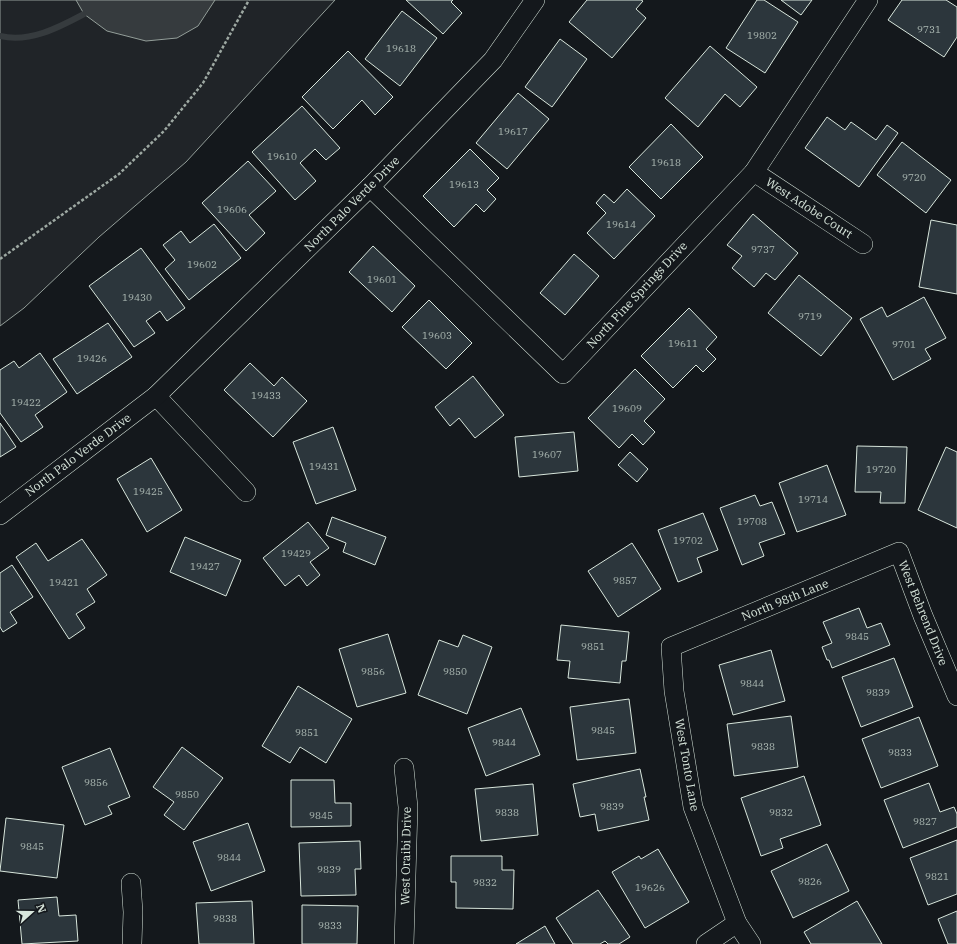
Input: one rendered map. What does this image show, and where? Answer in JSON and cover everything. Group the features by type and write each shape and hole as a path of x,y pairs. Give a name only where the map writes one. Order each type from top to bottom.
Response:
{"street":[{"name":"North Palo Verde Drive","path":"0,515 156,396 370,187 493,60 534,0"},
{"name":"North Pine Springs Drive","path":"370,187 563,374 754,172 868,0"},
{"name":"West Adobe Court","path":"754,172 863,244"},
{"path":"156,396 246,492"},
{"name":"North 98th Lane","path":"671,647 899,552"},
{"name":"West Behrend Drive","path":"899,552 923,616 957,696"},
{"name":"West Tonto Lane","path":"671,647 674,691 693,807 738,923 751,944"},
{"name":"West Oraibi Drive","path":"404,768 408,807 404,944"},
{"path":"130,883 133,912 132,944"},
{"path":"706,944 738,923"}],"path":[{"path":"0,259 119,174 164,131 203,84 249,0"}],"shaded area":[{"path":"0,0 335,0 186,162 99,237 24,308 0,326"},
{"path":"76,0 215,0 198,26 177,38 146,41 107,31 84,14"}],"building":[{"path":"406,0 453,0 451,2 462,13 443,34"},
{"path":"587,0 643,1 636,9 646,18 612,58 569,22"},
{"path":"757,0 764,0 798,22 765,73 726,48"},
{"path":"781,0 812,0 801,15"},
{"path":"902,0 946,0 957,7 957,37 944,57 888,20"},
{"path":"402,11 437,38 400,86 365,59"},
{"path":"560,39 587,59 552,107 525,87"},
{"path":"710,46 757,87 740,107 725,94 698,127 665,98"},
{"path":"348,51 393,97 375,115 362,100 333,129 302,97"},
{"path":"518,93 549,119 507,169 476,143"},
{"path":"302,106 340,148 326,160 315,149 300,163 316,181 295,200 252,152"},
{"path":"827,117 845,130 851,122 876,140 887,125 898,133 859,187 805,148"},
{"path":"671,124 703,157 661,199 629,167"},
{"path":"902,142 951,180 926,213 877,175"},
{"path":"470,149 499,178 487,190 496,199 484,212 476,204 454,227 423,196"},
{"path":"248,161 276,191 249,215 265,233 246,251 202,203"},
{"path":"627,189 655,216 614,259 587,233 606,213 596,203 604,194 614,203"},
{"path":"753,214 798,253 775,280 766,273 754,287 732,268 742,256 727,245"},
{"path":"931,220 957,225 957,294 919,287"},
{"path":"214,224 241,258 189,300 165,269 175,260 163,245 181,231 190,243"},
{"path":"373,246 415,286 392,312 349,272"},
{"path":"141,248 185,308 167,321 160,311 146,321 155,333 134,347 89,286"},
{"path":"574,254 599,276 565,315 540,293"},
{"path":"799,275 852,318 821,356 768,313"},
{"path":"924,297 946,338 925,349 931,359 893,380 860,319 882,307 887,317"},
{"path":"429,300 472,343 446,369 402,327"},
{"path":"689,308 717,337 706,349 716,359 703,372 696,365 673,388 641,356"},
{"path":"108,323 132,357 77,394 53,359"},
{"path":"40,353 67,392 35,415 43,427 21,442 0,413 0,370 14,361 19,368"},
{"path":"250,363 274,386 282,377 307,401 273,437 224,390"},
{"path":"635,369 665,399 644,421 655,432 643,445 632,434 619,448 588,418"},
{"path":"473,376 504,415 475,438 459,418 450,426 435,407"},
{"path":"0,423 16,447 0,457"},
{"path":"333,427 356,490 316,504 293,442"},
{"path":"574,432 578,471 519,477 515,437"},
{"path":"857,446 907,447 905,503 880,503 881,492 855,492"},
{"path":"946,447 957,452 957,528 918,510"},
{"path":"630,452 648,469 637,482 618,465"},
{"path":"151,458 182,510 147,532 117,479"},
{"path":"827,465 846,515 797,532 779,483"},
{"path":"755,495 760,506 772,502 785,534 759,543 764,556 742,565 720,508"},
{"path":"703,513 718,550 697,558 702,572 678,582 658,530"},
{"path":"332,517 386,537 375,565 343,552 346,543 326,535"},
{"path":"308,522 329,548 310,562 320,575 307,586 299,575 285,586 263,558"},
{"path":"185,537 241,560 226,596 170,572"},
{"path":"82,539 107,575 87,589 95,602 76,614 85,628 69,639 16,557 36,543 48,561"},
{"path":"632,543 661,589 618,617 588,571"},
{"path":"12,565 33,597 10,612 17,623 3,632 0,627 0,573"},
{"path":"859,608 867,628 881,623 890,645 832,668 822,647 832,643 823,622"},
{"path":"561,625 629,632 626,661 622,661 620,683 568,678 570,661 557,660"},
{"path":"388,634 406,693 357,707 339,649"},
{"path":"463,635 492,647 467,714 418,695 439,640 458,647"},
{"path":"771,650 785,701 733,715 719,665"},
{"path":"894,658 913,707 861,727 842,677"},
{"path":"298,686 352,719 326,763 300,747 290,763 262,746"},
{"path":"629,699 636,753 577,760 570,707"},
{"path":"521,708 540,755 486,776 468,728"},
{"path":"791,716 798,767 734,776 727,724"},
{"path":"919,717 938,766 881,788 862,739"},
{"path":"182,747 223,778 184,830 164,815 174,802 153,787"},
{"path":"110,748 130,797 108,806 112,814 85,825 62,767"},
{"path":"640,769 649,820 598,831 595,814 580,817 573,784"},
{"path":"804,776 821,825 780,839 783,848 761,856 741,798"},
{"path":"291,780 334,780 335,803 351,803 351,826 291,827"},
{"path":"929,783 940,812 954,807 957,814 957,827 903,848 884,800"},
{"path":"533,784 538,835 481,841 475,789"},
{"path":"6,818 64,825 57,878 0,871"},
{"path":"248,823 265,871 211,891 193,842"},
{"path":"957,840 957,894 928,905 910,858"},
{"path":"360,841 361,869 355,869 356,895 301,896 299,843"},
{"path":"827,844 849,891 793,918 771,871"},
{"path":"658,849 689,902 645,928 612,872 639,856 641,859"},
{"path":"451,856 502,856 502,870 514,870 513,909 456,908 456,882 451,882"},
{"path":"598,890 630,937 619,944 608,944 605,941 600,944 573,944 556,918"},
{"path":"57,897 59,916 76,915 78,941 22,944 18,900"},
{"path":"252,901 254,944 199,944 196,903"},
{"path":"857,901 882,944 811,944 804,932"},
{"path":"302,905 358,906 357,944 302,944"},
{"path":"957,911 957,944 948,944 938,919"},
{"path":"545,926 555,944 516,944"}],"waterway":[{"path":"0,36 11,38 32,36 54,29 84,14"}]}
